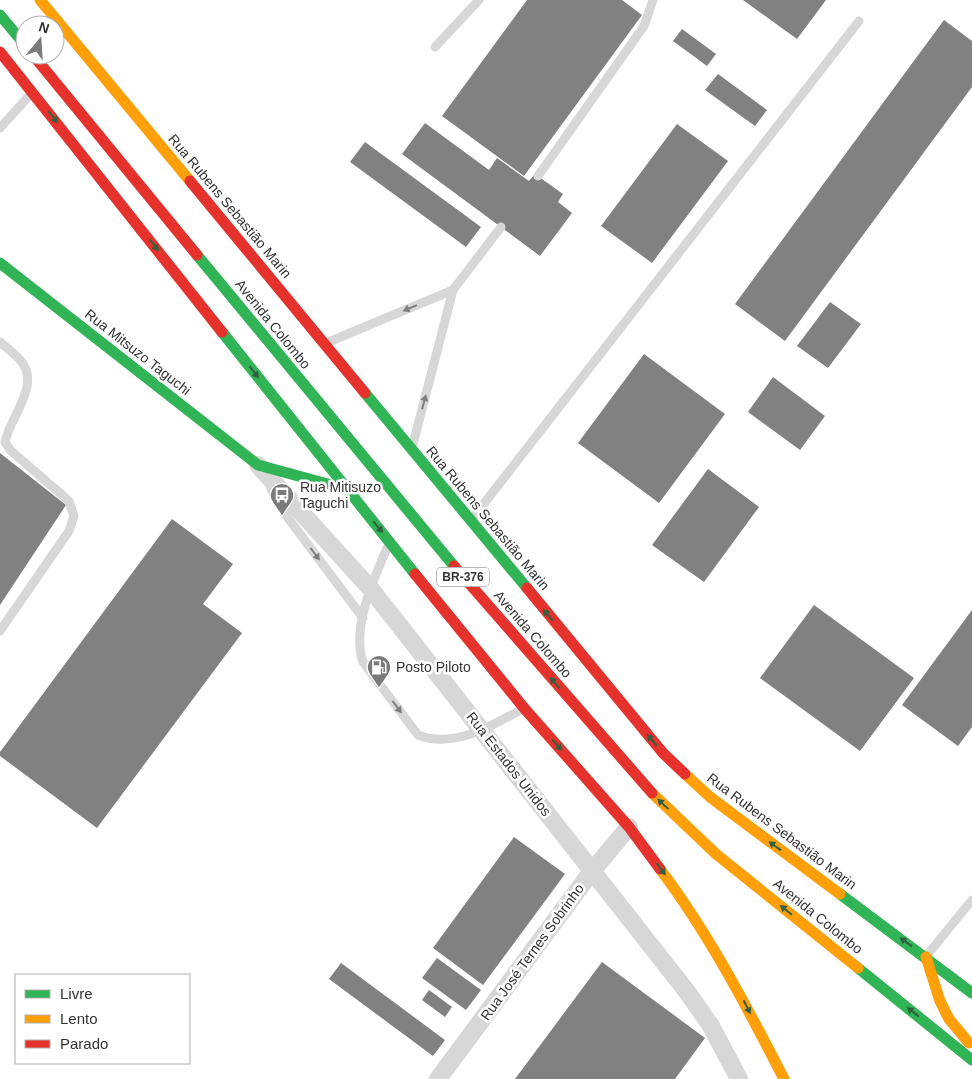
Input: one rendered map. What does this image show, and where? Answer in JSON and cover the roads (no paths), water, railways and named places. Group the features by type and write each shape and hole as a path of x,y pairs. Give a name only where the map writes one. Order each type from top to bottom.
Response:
{"main road":[{"name":"Rua Rubens Sebastião Marin","path":"40,0 663,753 710,797 972,993"},
{"path":"0,15 15,34"},
{"name":"BR-376","path":"0,52 346,489 524,708 628,827 679,894 738,990 784,1079"},
{"name":"Avenida Colombo","path":"41,65 443,554 650,792 716,854 972,1060"},
{"name":"Rua Mitsuzo Taguchi","path":"0,263 258,465"},
{"path":"258,465 346,489"},
{"path":"926,957 940,1001 949,1019 972,1046"}],"street":[{"name":"Rua Estados Unidos","path":"258,465 370,588 688,993 711,1026 739,1079"},
{"name":"Rua José Ternes Sobrinho","path":"438,1079 592,871 628,827"}],"lane":[{"path":"434,47 479,0"},
{"path":"538,176 644,26 653,0"},
{"path":"471,521 859,21"},
{"path":"0,128 33,92"},
{"path":"412,449 453,290 501,226"},
{"path":"324,344 453,290"},
{"path":"0,342 22,362 28,375 26,391 7,430 5,442 10,450 69,501 74,516 69,531 0,631"},
{"path":"258,465 285,514 363,618"},
{"path":"390,541 370,588 363,618 360,653 363,662 418,735 430,740 443,740 482,731 524,708"},
{"path":"926,957 972,900"}],"place":[{"name":"Rua Mitisuzo Taguchi","path":"282,516"},
{"name":"Posto Piloto","path":"379,688"}]}
